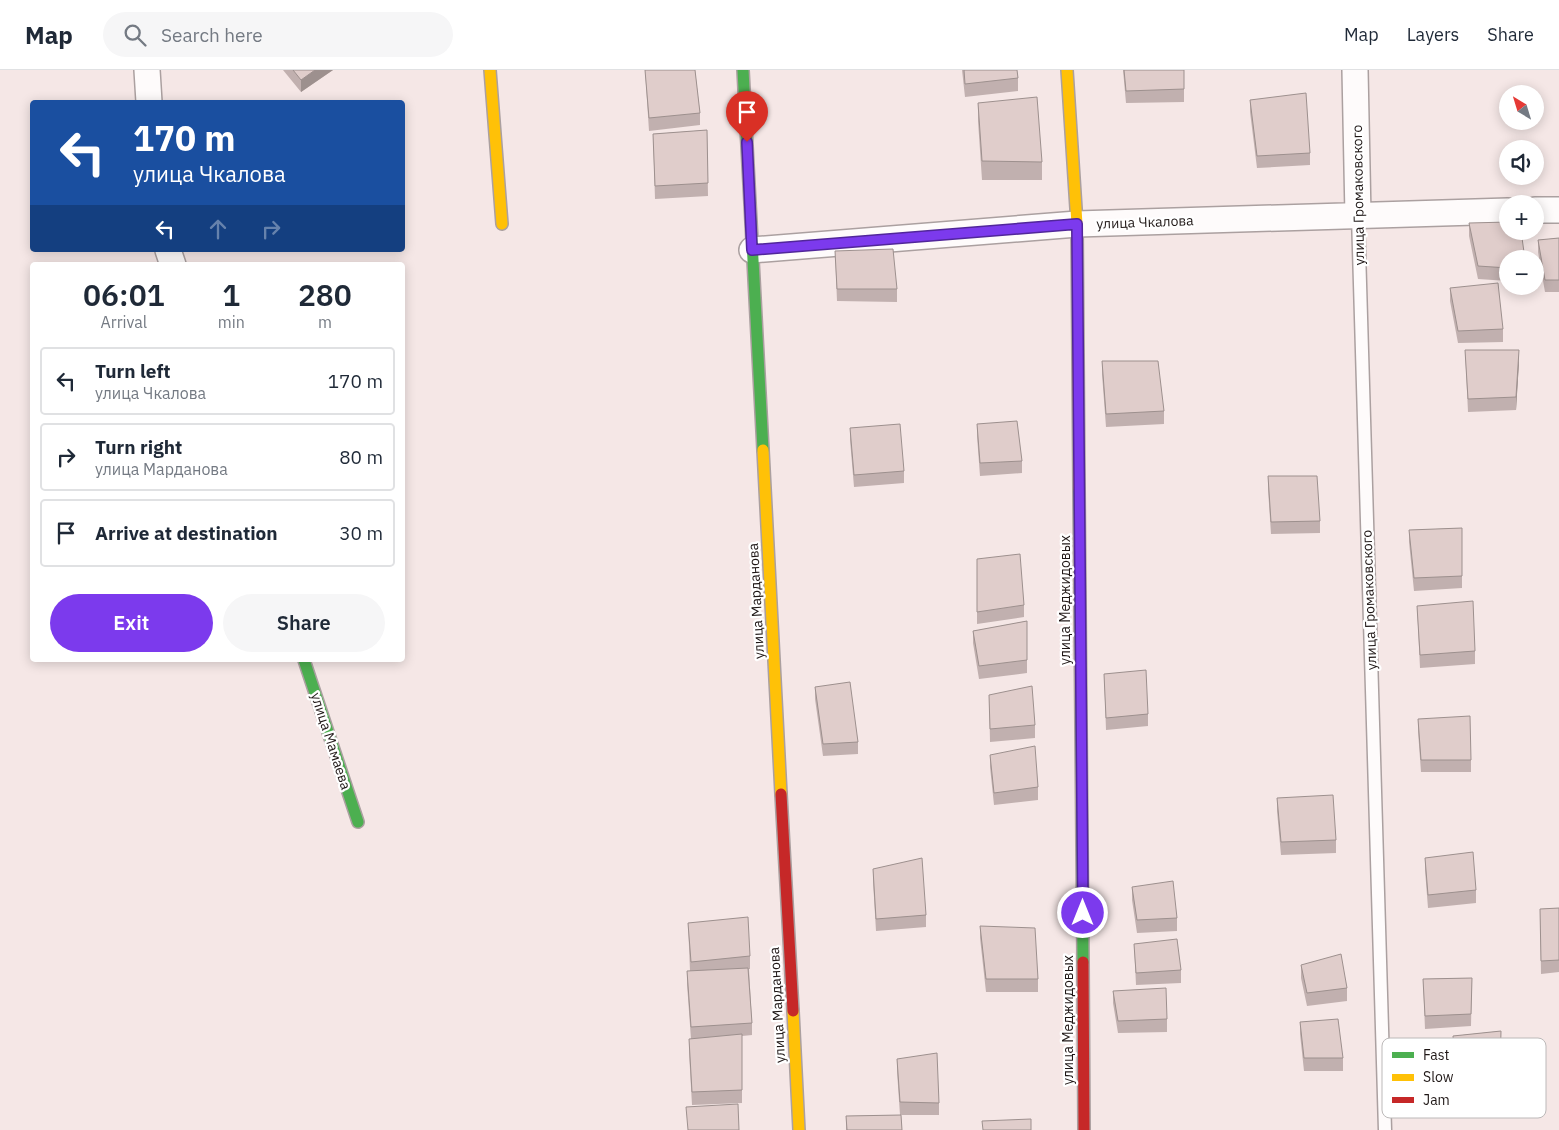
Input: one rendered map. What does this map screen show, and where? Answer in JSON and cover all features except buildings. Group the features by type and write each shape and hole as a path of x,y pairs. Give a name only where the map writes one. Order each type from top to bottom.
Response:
{"street":[{"path":"147,70 149,100"},
{"path":"490,70 502,224"},
{"name":"улица Марданова","path":"743,70 799,1130"},
{"name":"улица Меджидовых","path":"1067,70 1077,224 1084,1130"},
{"name":"улица Громаковского","path":"1355,70 1358,216"},
{"path":"1544,210 1559,210"},
{"name":"улица Чкалова","path":"752,250 1077,224 1499,211"},
{"name":"улица Мамаева","path":"305,662 358,822"}],"lane":[{"name":"улица Громаковского","path":"1358,216 1382,1038"}],"traffic: fast":[{"path":"743,70 763,450"},
{"path":"1079,489 1083,962"},
{"path":"305,662 358,822"}],"traffic: slow":[{"path":"490,70 502,224"},
{"path":"1067,70 1077,224 1079,489"},
{"path":"763,450 781,794"},
{"path":"793,1011 799,1130"}],"traffic: jam":[{"path":"781,794 793,1011"},
{"path":"1083,962 1084,1130"}],"route":[{"path":"747,142 752,250 1077,224 1083,913"}]}
